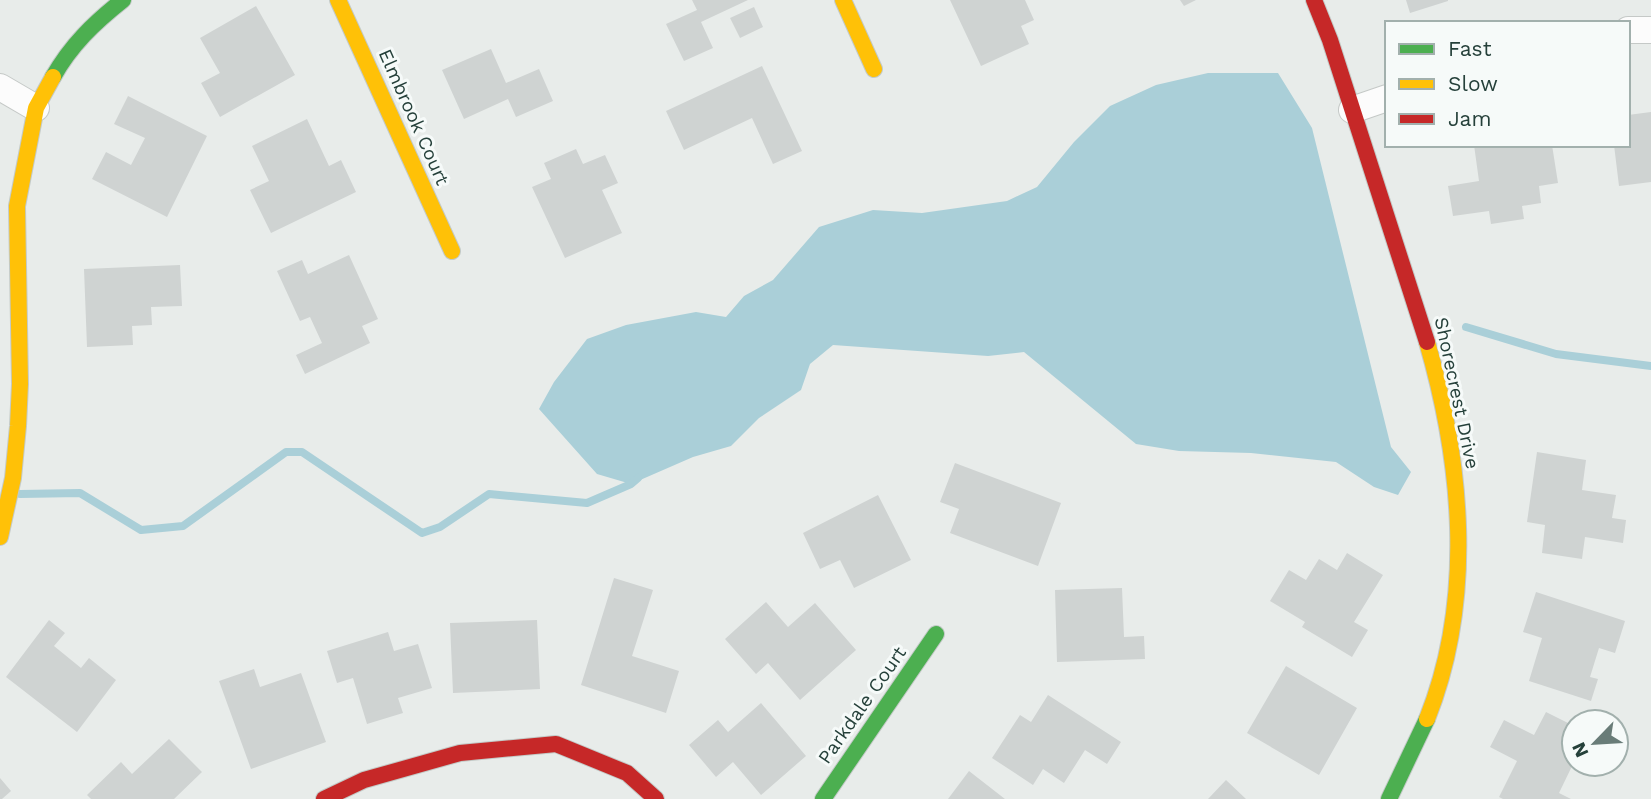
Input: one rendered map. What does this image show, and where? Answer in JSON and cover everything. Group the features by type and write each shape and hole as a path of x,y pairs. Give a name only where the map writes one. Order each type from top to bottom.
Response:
{"street":[{"path":"2,531 13,478 20,384 17,206 36,108 64,57 91,25 123,0"},
{"name":"Elmbrook Court","path":"338,0 452,251"},
{"path":"843,0 874,69"},
{"name":"Shorecrest Drive","path":"1314,0 1330,40 1428,349 1453,458 1457,502 1455,600 1445,664 1431,709 1409,763 1389,799"},
{"path":"1630,30 1651,30"},
{"path":"0,87 36,108"},
{"path":"1352,110 1385,99"},
{"name":"Parkdale Court","path":"823,799 936,634"},
{"path":"324,799 364,780 460,753 556,744 627,773 656,799"}],"water":[{"path":"1208,73 1278,73 1312,128 1391,447 1411,472 1398,495 1374,487 1336,462 1251,453 1179,451 1136,444 1024,352 988,356 833,345 810,364 801,390 759,418 731,446 693,457 631,484 597,474 539,409 554,382 587,339 626,325 696,312 726,317 744,296 773,280 819,227 873,210 922,213 1007,201 1037,187 1074,142 1110,106 1156,85"}],"building":[{"path":"692,0 748,0 701,22 713,48 684,61 666,24 697,10"},
{"path":"950,0 1025,0 1034,20 1021,26 1029,44 981,66"},
{"path":"1180,0 1196,0 1184,6"},
{"path":"1406,0 1448,0 1448,1 1410,13"},
{"path":"256,6 295,75 220,117 201,83 220,73 200,38"},
{"path":"754,7 763,27 740,38 730,18"},
{"path":"491,49 506,83 539,69 553,101 516,117 508,99 464,119 442,70"},
{"path":"762,66 802,151 773,164 752,118 684,150 666,111"},
{"path":"128,96 207,136 167,217 92,179 106,152 131,165 145,138 114,124"},
{"path":"1651,112 1651,182 1619,186 1614,147 1630,147 1630,115"},
{"path":"307,119 329,166 341,160 356,192 271,233 250,190 269,181 252,146"},
{"path":"1474,147 1552,147 1558,183 1539,186 1541,203 1522,206 1524,219 1491,224 1489,211 1453,216 1448,186 1479,181"},
{"path":"576,149 583,164 605,155 618,183 602,190 622,233 565,258 532,187 551,179 544,163"},
{"path":"349,255 378,319 362,326 370,343 305,374 296,355 322,343 310,317 300,321 277,271 302,260 308,274"},
{"path":"180,265 182,306 151,307 152,325 132,326 133,345 87,347 84,269"},
{"path":"1537,452 1586,460 1582,490 1616,495 1612,518 1626,520 1623,543 1585,537 1582,559 1542,553 1545,525 1527,522"},
{"path":"955,463 1061,503 1038,566 950,533 959,509 940,502"},
{"path":"878,495 911,560 854,588 840,560 820,569 803,533"},
{"path":"1347,553 1383,575 1354,622 1368,630 1352,657 1302,627 1305,622 1270,601 1289,570 1306,580 1319,559 1337,570"},
{"path":"614,578 653,590 632,656 679,671 666,713 581,685"},
{"path":"1122,588 1124,637 1144,636 1145,659 1057,662 1055,590"},
{"path":"1536,592 1625,621 1615,653 1599,648 1590,677 1598,679 1591,701 1529,681 1542,638 1523,632"},
{"path":"766,602 788,627 815,603 856,650 800,700 768,663 756,674 725,639"},
{"path":"49,620 65,633 54,646 81,668 89,658 116,680 77,732 6,677"},
{"path":"537,620 540,689 453,693 450,623"},
{"path":"388,632 394,651 418,644 432,688 398,698 403,713 367,724 353,678 337,683 327,651"},
{"path":"1286,666 1357,708 1319,775 1247,733"},
{"path":"254,669 260,687 301,673 326,742 251,769 219,681"},
{"path":"1048,695 1121,742 1107,764 1085,750 1064,783 1043,769 1033,785 992,758 1020,715 1031,722"},
{"path":"761,703 806,756 761,795 733,762 716,777 689,745 718,720 728,732"},
{"path":"1546,712 1560,719 1560,778 1566,778 1559,793 1571,799 1499,797 1517,761 1490,747 1504,720 1534,735"},
{"path":"169,739 202,772 174,799 91,799 87,795 121,762 132,774"},
{"path":"969,771 1005,799 948,799"},
{"path":"0,778 11,791 2,799 0,799"},
{"path":"1226,780 1246,799 1208,799"}],"waterway":[{"path":"1466,327 1556,354 1651,366"},
{"path":"20,494 80,493 141,530 183,526 286,452 302,452 422,533 440,527 489,494 587,503 631,484 638,478"}],"traffic: fast":[{"path":"53,77 84,35 123,0"},
{"path":"823,799 936,634"},
{"path":"1389,799 1427,719"}],"traffic: slow":[{"path":"338,0 452,251"},
{"path":"843,0 874,69"},
{"path":"0,537 13,478 18,426 20,384 17,206 36,108 53,77"},
{"path":"1427,342 1449,435 1458,531 1452,626 1442,673 1427,719"}],"traffic: jam":[{"path":"1314,0 1330,40 1427,342"},
{"path":"324,799 364,780 460,753 556,744 627,773 656,799"}]}
